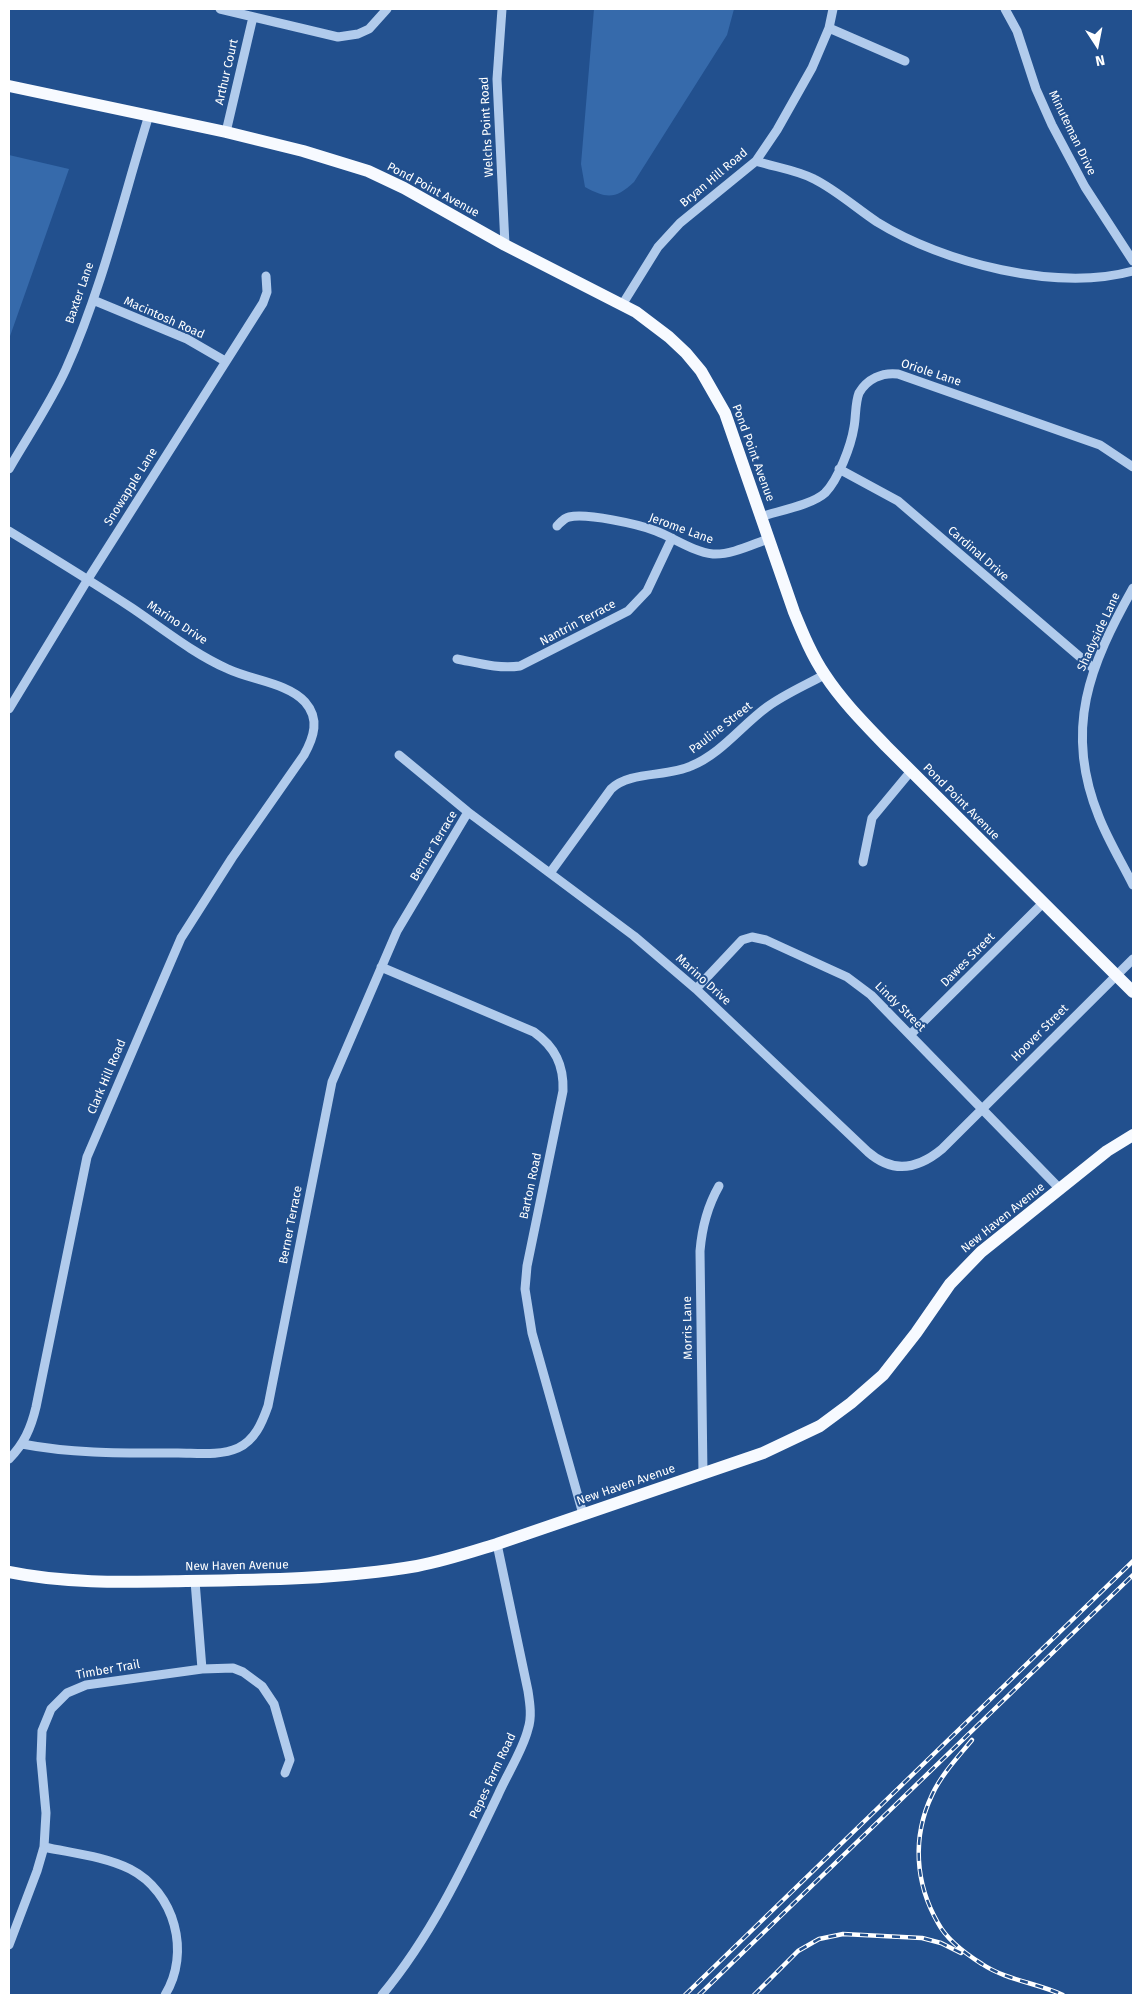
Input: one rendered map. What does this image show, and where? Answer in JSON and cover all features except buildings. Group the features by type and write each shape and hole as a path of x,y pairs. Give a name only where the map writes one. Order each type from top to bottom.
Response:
{"main road":[{"name":"Pond Point Avenue","path":"9,86 226,132 302,151 368,171 404,188 504,245 636,312 670,337 701,371 725,413 794,612 824,675 853,711 1133,992"},
{"name":"New Haven Avenue","path":"9,1572 42,1577 95,1581 195,1581 295,1579 390,1570 458,1556 497,1544 763,1452 808,1433 851,1403 898,1356 962,1270 981,1252 1107,1151 1133,1135"}],"street":[{"path":"220,9 338,37 358,34 369,29 387,9"},
{"name":"Welchs Point Road","path":"502,9 497,79 504,245"},
{"name":"Bryan Hill Road","path":"622,305 658,247 680,223 756,161 798,96 829,28 833,9"},
{"name":"Minuteman Drive","path":"1005,9 1017,31 1036,89 1052,125 1085,187 1133,261"},
{"name":"Arthur Court","path":"226,132 252,17"},
{"path":"829,28 905,61"},
{"name":"Baxter Lane","path":"9,468 55,391 92,300 149,115"},
{"path":"756,161 813,178 878,222 935,250 989,268 1035,275 1086,278 1133,272"},
{"name":"Snowapple Lane","path":"9,709 88,579 225,361 264,303 267,292 266,276"},
{"name":"Macintosh Road","path":"92,300 187,339 225,361"},
{"name":"Oriole Lane","path":"760,517 818,498 830,487 848,449 854,429 859,394 871,380 882,375 893,374 1100,445 1133,467"},
{"name":"Cardinal Drive","path":"839,470 898,501 1094,669"},
{"name":"Jerome Lane","path":"557,526 563,520 571,517 597,518 653,530 713,554 735,550 768,539"},
{"name":"Marino Drive","path":"9,531 88,579 204,656 228,669 296,694 310,709 314,719 313,738"},
{"name":"Nantrin Terrace","path":"457,659 487,666 520,666 628,611 647,591 672,538"},
{"name":"Shadyside Lane","path":"1133,588 1106,640 1094,669 1082,715 1081,749 1099,817 1133,885"},
{"name":"Pauline Street","path":"550,873 611,789 618,783 628,779 679,771 704,760 768,706 824,675"},
{"name":"Clark Hill Road","path":"9,1459 22,1444 32,1422 36,1407 87,1157 181,938 232,858 304,755 313,738"},
{"name":"Marino Drive","path":"400,755 468,812 634,936 696,989 868,1152 885,1164 909,1166 927,1160 942,1149 981,1109"},
{"path":"863,862 872,818 911,770"},
{"name":"Berner Terrace","path":"22,1444 82,1452 214,1453 236,1449 253,1436 260,1427 268,1406 332,1082 398,931 468,812"},
{"name":"Dawes Street","path":"911,1034 1042,902"},
{"name":"Lindy Street","path":"696,989 738,944 748,938 756,937 857,983 911,1034 981,1109 1060,1189"},
{"path":"1116,975 1133,958"},
{"name":"Barton Road","path":"381,967 534,1032 558,1056 561,1066 563,1091 527,1266 524,1289 532,1332 583,1514"},
{"name":"Hoover Street","path":"981,1109 1116,975"},
{"name":"Morris Lane","path":"702,1474 700,1251 702,1229 709,1203 719,1186"},
{"name":"Pepes Farm Road","path":"382,1995 411,1958 428,1931 471,1851 528,1731 530,1714 528,1691 497,1544"},
{"path":"195,1581 202,1669"},
{"name":"Timber Trail","path":"9,1945 44,1847 46,1813 41,1745 47,1715 56,1702 67,1692 86,1685 202,1669 233,1668 248,1675 262,1686 274,1704 279,1716 290,1760 285,1773"},
{"path":"44,1847 123,1866 140,1876 159,1893 174,1922 179,1952 174,1977 165,1995"}],"shaded area":[{"path":"594,9 734,9 727,35 634,182 622,192 611,195 599,194 585,187 581,164"},
{"path":"9,155 69,169 9,339"}],"railway":[{"path":"685,1995 1133,1561"},
{"path":"699,1995 1133,1575"},
{"path":"972,1740 940,1780 932,1795 921,1827 919,1860 921,1876 930,1908 942,1929 957,1946 970,1956 1001,1974 1063,1995"},
{"path":"754,1995 798,1951 819,1939 843,1934 922,1938 941,1943 961,1953"}]}
